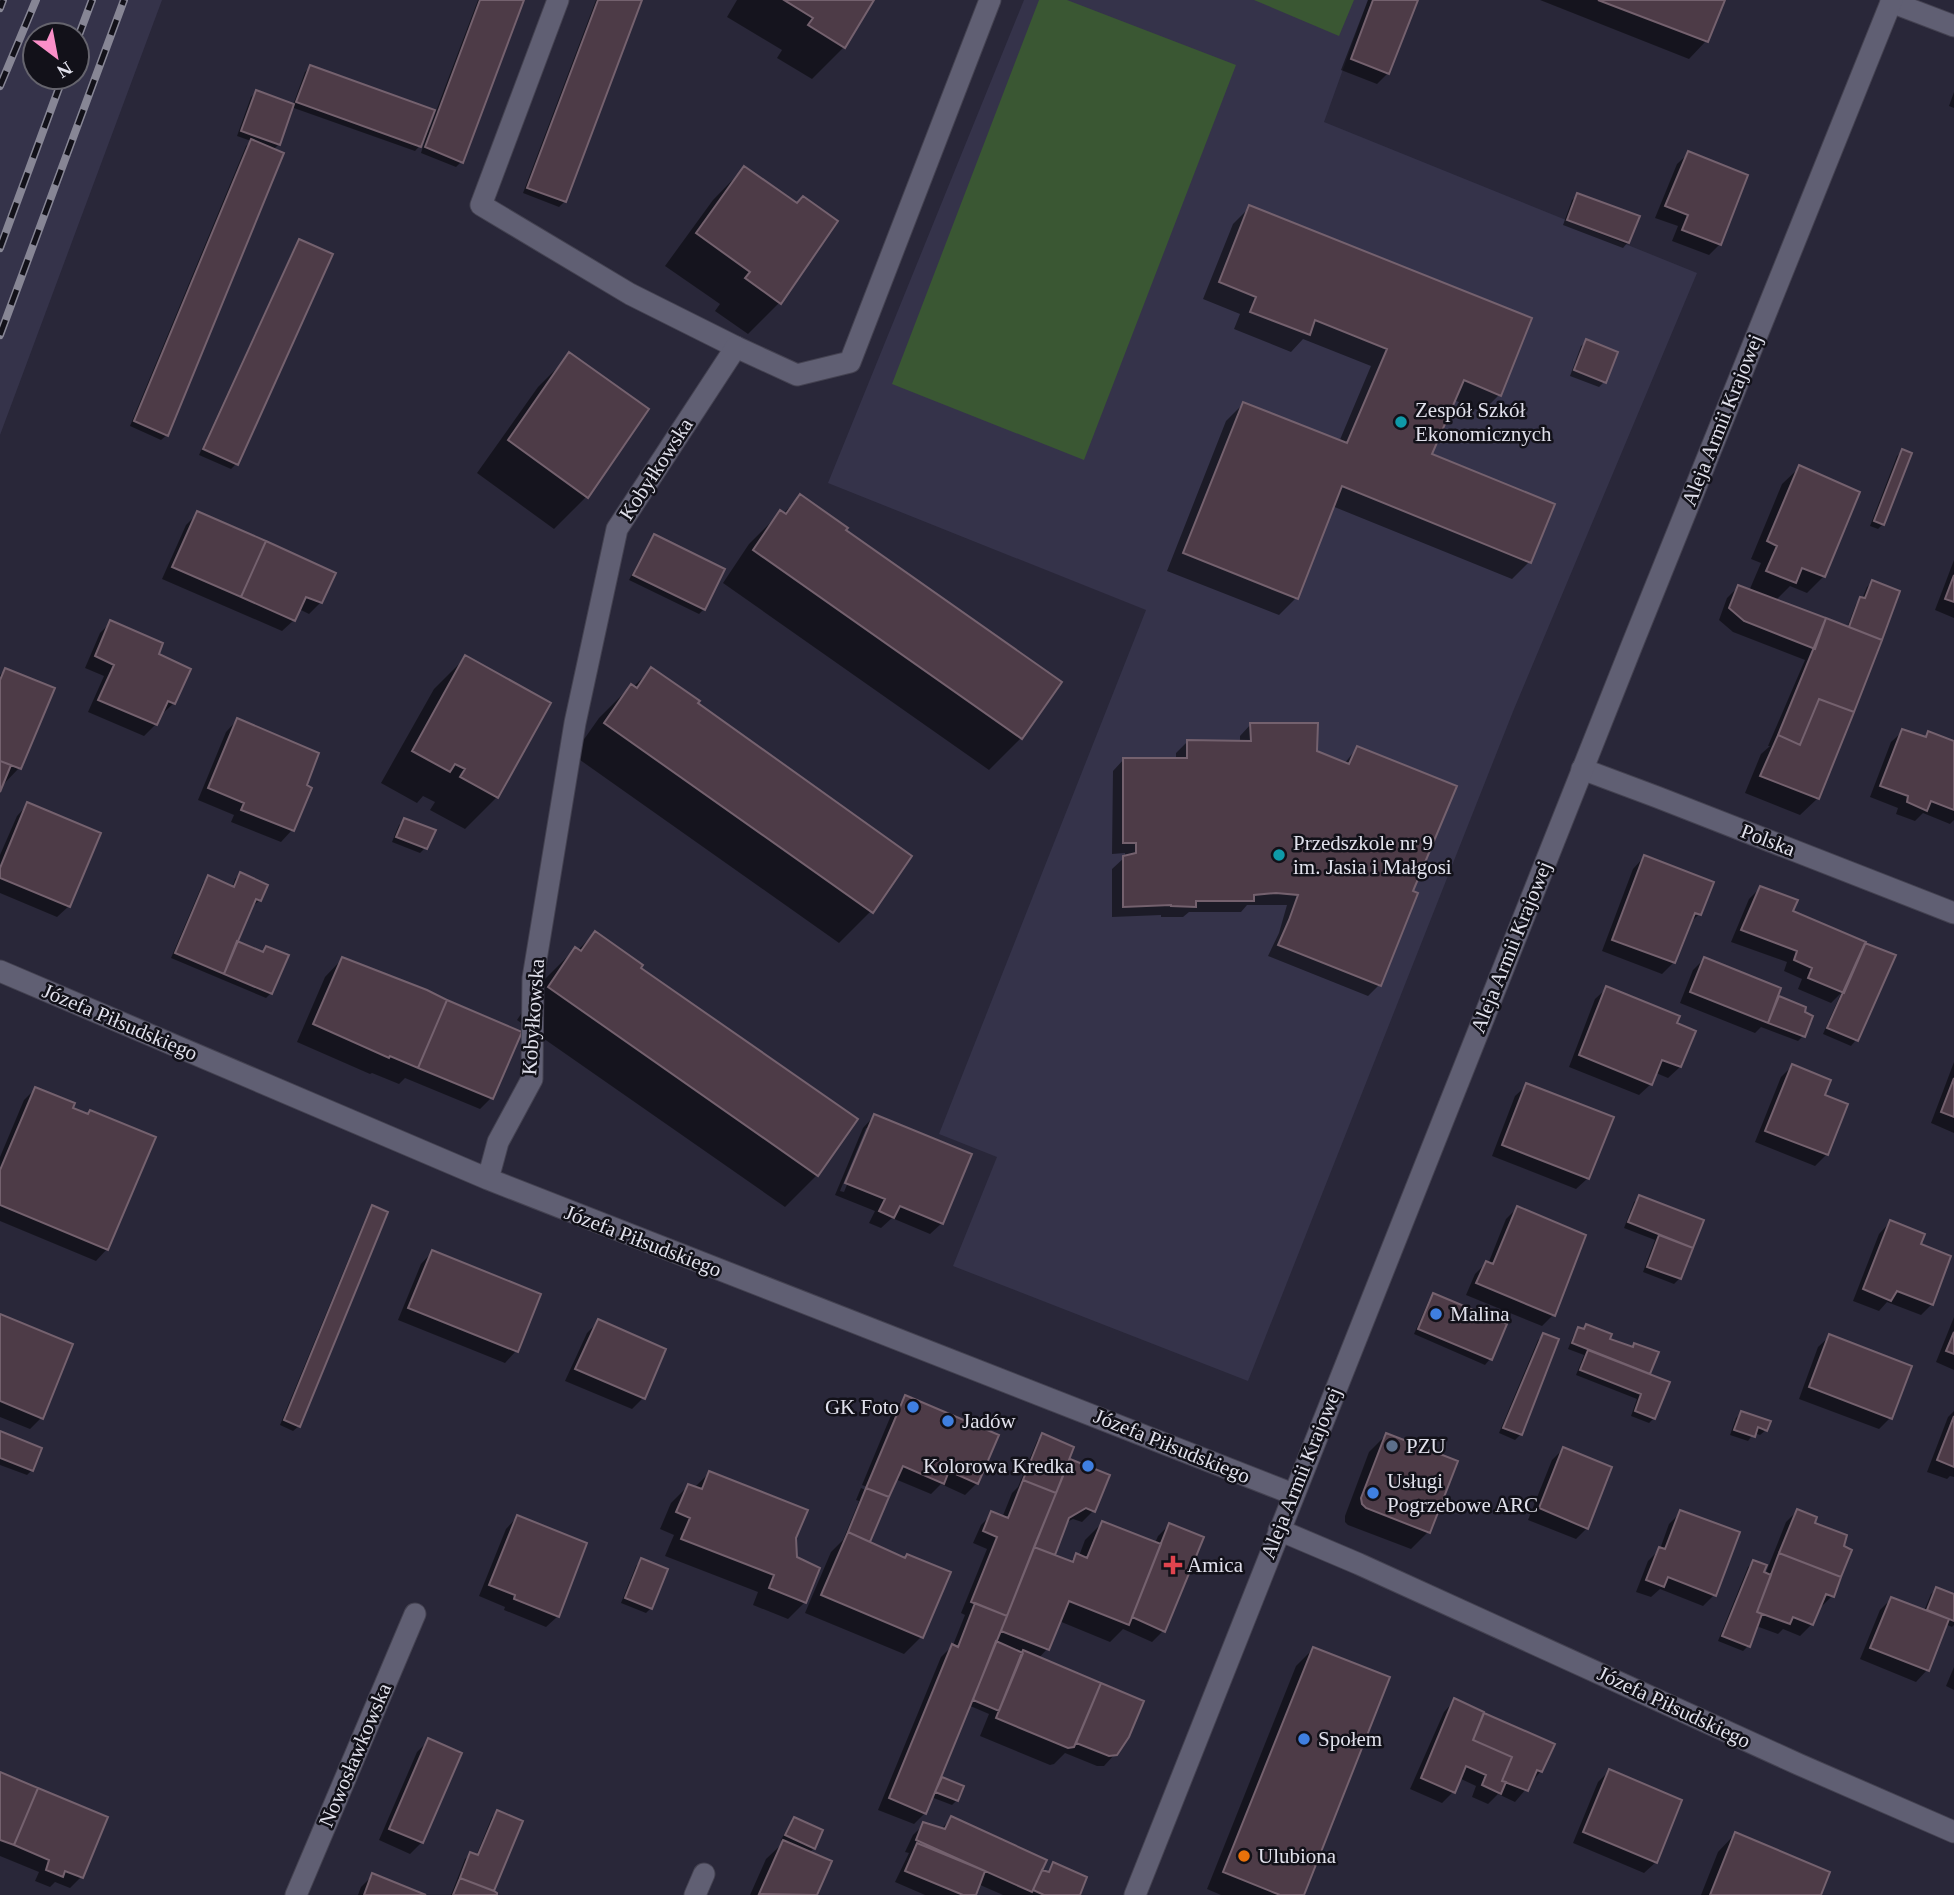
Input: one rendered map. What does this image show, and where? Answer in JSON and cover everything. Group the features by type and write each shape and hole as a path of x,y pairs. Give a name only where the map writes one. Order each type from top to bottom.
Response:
{"street":[{"path":"558,0 481,205 630,294 797,375 850,362 990,0"},
{"path":"1891,1 1954,26"},
{"name":"Aleja Armii Krajowej","path":"1135,1895 1582,769 1891,1"},
{"name":"Kobyłkowska","path":"488,1179 498,1142 532,1079 535,964 575,723 618,529 736,347"},
{"name":"Polska","path":"1582,769 1954,914"},
{"name":"Józefa Piłsudskiego","path":"0,971 616,1231 1293,1494"},
{"name":"Józefa Piłsudskiego","path":"1279,1530 1359,1563 1798,1764 1954,1832"},
{"name":"Nowosławkowska","path":"296,1895 415,1614"},
{"path":"695,1895 704,1874"}],"shaded area":[{"path":"0,0 162,0 0,435"},
{"path":"1024,0 1368,0 1324,122 1697,273 1514,709 1248,1381 953,1266 997,1157 939,1134 1146,610 828,483"}],"green space":[{"path":"1039,0 1067,0 1236,65 1084,460 892,384"},
{"path":"1254,0 1354,0 1339,36"}],"building":[{"path":"480,0 524,0 463,163 425,147"},
{"path":"598,0 642,0 566,202 527,188"},
{"path":"784,0 874,0 845,48 808,25 813,18"},
{"path":"1373,0 1418,0 1389,74 1351,59"},
{"path":"1598,0 1725,0 1708,42"},
{"path":"310,65 435,110 421,147 296,102"},
{"path":"256,90 294,104 280,145 241,131"},
{"path":"251,139 284,153 168,436 134,421"},
{"path":"1688,151 1748,175 1721,245 1682,230 1688,215 1665,206"},
{"path":"744,166 797,203 803,196 838,221 781,304 745,278 750,272 696,233"},
{"path":"1577,193 1640,216 1629,243 1567,220"},
{"name":"Zespół Szkół Ekonomicznych","path":"1249,205 1532,318 1501,396 1464,380 1432,454 1555,504 1531,563 1342,486 1298,599 1183,553 1243,402 1347,443 1387,349 1315,320 1310,335 1250,312 1256,297 1219,282"},
{"path":"299,239 333,254 238,465 203,449"},
{"path":"1586,339 1618,352 1606,383 1574,370"},
{"path":"569,352 649,409 588,498 508,440"},
{"path":"1902,449 1912,453 1884,525 1874,521"},
{"path":"1799,465 1860,492 1825,577 1802,568 1796,583 1766,571 1777,546 1767,541"},
{"path":"800,494 848,528 846,530 1062,682 1022,739 753,550 780,510 786,514"},
{"path":"197,511 266,541 241,597 172,567"},
{"path":"654,534 725,569 705,610 633,575"},
{"path":"266,541 336,573 322,603 306,597 295,621 241,597"},
{"path":"1954,575 1954,602 1945,599"},
{"path":"1872,580 1900,591 1882,640 1849,627 1860,597 1865,598"},
{"path":"1738,585 1826,618 1815,649 1744,621 1729,608"},
{"path":"1826,618 1882,640 1854,712 1819,699 1800,745 1778,735"},
{"path":"110,620 163,643 159,654 191,669 175,704 168,701 157,725 98,700 114,665 95,656"},
{"path":"465,655 551,703 498,798 460,777 465,769 455,764 450,772 412,751"},
{"path":"651,667 912,856 873,913 604,723 631,684 637,688"},
{"path":"5,668 55,688 21,769 0,761 0,680"},
{"path":"1819,699 1854,712 1819,799 1760,776 1778,735 1800,745"},
{"path":"237,718 319,753 307,785 312,788 294,831 241,810 244,803 208,788"},
{"name":"Przedszkole nr 9 im. Jasia i Małgosi","path":"1250,723 1318,723 1317,751 1349,764 1357,746 1457,786 1413,891 1418,893 1381,986 1278,945 1298,895 1254,895 1254,901 1196,901 1196,907 1123,907 1123,856 1136,853 1136,843 1123,843 1123,758 1187,758 1187,740 1251,741"},
{"path":"1902,729 1926,737 1928,731 1954,741 1954,810 1931,801 1927,811 1907,802 1908,796 1880,786"},
{"path":"0,761 11,765 0,792"},
{"path":"27,802 101,833 70,907 0,878 0,868"},
{"path":"404,818 436,830 427,849 396,837"},
{"path":"1644,855 1714,882 1701,915 1695,913 1675,963 1612,940"},
{"path":"240,872 268,885 261,901 256,899 224,974 175,953 208,875 234,887"},
{"path":"1760,886 1798,900 1793,911 1866,942 1844,993 1808,978 1812,968 1794,960 1797,951 1741,930"},
{"path":"595,931 643,965 641,968 858,1119 818,1176 548,987 575,947 581,951"},
{"path":"237,941 263,952 266,946 289,955 272,994 224,974"},
{"path":"1865,943 1896,955 1858,1041 1827,1028"},
{"path":"342,957 447,1000 418,1068 313,1024"},
{"path":"1704,957 1781,988 1768,1023 1690,992"},
{"path":"1606,986 1680,1016 1677,1023 1696,1031 1681,1067 1662,1060 1652,1085 1579,1055"},
{"path":"1779,996 1806,1007 1805,1012 1813,1016 1805,1037 1768,1023"},
{"path":"447,1000 522,1032 493,1099 418,1068"},
{"path":"1792,1064 1831,1080 1825,1095 1848,1104 1828,1155 1765,1131"},
{"path":"1954,1078 1954,1117 1941,1112"},
{"path":"1526,1083 1614,1117 1589,1179 1502,1145"},
{"path":"35,1087 75,1103 73,1108 88,1114 90,1110 156,1137 108,1250 0,1205 0,1170"},
{"path":"874,1114 972,1154 943,1224 900,1206 894,1218 879,1211 885,1199 845,1183"},
{"path":"1639,1195 1704,1220 1693,1248 1628,1222"},
{"path":"372,1205 388,1212 300,1427 284,1420"},
{"path":"1517,1206 1586,1235 1555,1316 1476,1283 1486,1261 1493,1264"},
{"path":"1890,1220 1925,1234 1921,1244 1951,1256 1933,1305 1897,1291 1891,1301 1863,1289"},
{"path":"1659,1235 1693,1248 1681,1279 1647,1267"},
{"path":"432,1250 541,1294 518,1352 408,1308"},
{"path":"1433,1293 1507,1324 1492,1360 1418,1329"},
{"path":"0,1314 73,1344 43,1419 0,1401"},
{"path":"598,1319 666,1349 645,1399 575,1369"},
{"path":"1586,1324 1612,1334 1610,1339 1633,1347 1634,1343 1659,1352 1650,1374 1572,1343 1578,1327 1584,1329"},
{"path":"1954,1332 1954,1354 1946,1351"},
{"path":"1543,1333 1559,1339 1522,1435 1503,1428"},
{"path":"1829,1334 1912,1366 1892,1419 1809,1387"},
{"path":"1588,1350 1670,1382 1655,1419 1635,1411 1641,1394 1580,1370"},
{"path":"905,1395 999,1435 978,1484 949,1471 944,1484 903,1466 889,1497 866,1488"},
{"path":"1741,1411 1771,1421 1767,1431 1758,1427 1755,1437 1734,1430"},
{"path":"1954,1416 1954,1467 1937,1460"},
{"path":"0,1431 42,1448 33,1471 0,1458"},
{"path":"1042,1433 1074,1447 1056,1493 1023,1480"},
{"path":"1386,1433 1458,1461 1430,1533 1366,1508 1362,1504 1361,1498"},
{"path":"1563,1447 1612,1467 1588,1529 1539,1508"},
{"path":"1070,1459 1110,1475 1095,1512 1086,1508 1069,1518 1055,1555 1034,1547"},
{"path":"709,1471 808,1510 796,1538 797,1557 820,1568 806,1603 769,1588 774,1575 681,1539 690,1518 676,1512 688,1484 702,1489"},
{"path":"1023,1480 1056,1493 1007,1616 971,1602 997,1537 983,1531 991,1511 1008,1518"},
{"path":"866,1488 889,1497 870,1542 848,1532"},
{"path":"1797,1509 1817,1517 1815,1523 1847,1535 1844,1546 1852,1550 1841,1577 1779,1553"},
{"path":"1680,1510 1740,1532 1716,1596 1668,1577 1664,1587 1646,1580 1659,1547 1665,1549"},
{"path":"517,1515 587,1543 559,1617 514,1599 515,1595 489,1585"},
{"path":"1102,1521 1161,1544 1129,1625 1069,1601 1049,1650 1001,1631 1034,1547 1073,1562 1076,1553 1087,1558"},
{"name":"Amica","path":"1169,1523 1204,1537 1165,1632 1132,1617"},
{"path":"848,1532 905,1558 907,1554 951,1572 923,1638 821,1595"},
{"path":"1779,1553 1841,1577 1834,1597 1826,1594 1813,1625 1793,1617 1790,1624 1757,1612"},
{"path":"641,1558 668,1569 652,1609 625,1598"},
{"path":"1753,1560 1767,1565 1764,1572 1771,1575 1757,1612 1762,1614 1750,1647 1722,1636"},
{"path":"1936,1587 1954,1594 1954,1621 1927,1610"},
{"path":"1891,1597 1949,1619 1929,1671 1870,1648"},
{"path":"975,1603 1007,1616 926,1814 889,1798 952,1644 958,1647"},
{"path":"996,1641 1023,1653 999,1711 973,1700"},
{"path":"1313,1647 1390,1677 1304,1895 1280,1895 1223,1872"},
{"path":"1023,1650 1101,1683 1074,1747 1068,1748 996,1718"},
{"path":"1101,1683 1144,1701 1129,1737 1117,1755 1109,1756 1076,1743"},
{"path":"1454,1698 1484,1712 1473,1740 1512,1757 1502,1781 1506,1782 1501,1794 1482,1785 1486,1775 1466,1766 1455,1793 1421,1778"},
{"path":"1484,1713 1555,1744 1542,1772 1537,1770 1528,1791 1502,1781 1512,1757 1473,1740"},
{"path":"428,1738 462,1753 423,1843 389,1829"},
{"path":"1609,1769 1682,1800 1657,1863 1583,1832"},
{"path":"0,1772 38,1788 14,1845 0,1840"},
{"path":"942,1777 964,1786 958,1801 935,1792"},
{"path":"38,1788 108,1817 83,1878 65,1871 63,1877 46,1870 49,1860 14,1845"},
{"path":"497,1810 523,1821 494,1891 460,1878 470,1852 478,1855"},
{"path":"951,1816 1047,1860 1032,1892 916,1840 923,1822 945,1829"},
{"path":"794,1817 823,1830 815,1849 785,1835"},
{"path":"1735,1832 1830,1872 1821,1895 1710,1895"},
{"path":"783,1840 832,1861 817,1895 759,1894"},
{"path":"917,1843 985,1871 976,1895 963,1895 905,1871"},
{"path":"1053,1862 1087,1877 1080,1895 1044,1895 1033,1890 1042,1870 1049,1872"},
{"path":"372,1873 426,1895 364,1895"},
{"path":"460,1878 494,1891 497,1895 453,1895"}],"railway":[{"path":"0,8 3,0"},
{"path":"0,86 36,0"},
{"path":"84,21 92,0"},
{"path":"0,335 124,0"},
{"path":"0,248 58,91"}],"place":[{"name":"Zespół Szkół Ekonomicznych","path":"1401,422"},
{"name":"Przedszkole nr 9 im. Jasia i Małgosi","path":"1279,855"},
{"name":"Malina","path":"1436,1314"},
{"name":"GK Foto","path":"913,1407"},
{"name":"Jadów","path":"948,1421"},
{"name":"PZU","path":"1392,1446"},
{"name":"Kolorowa Kredka","path":"1088,1466"},
{"name":"Usługi Pogrzebowe ARC","path":"1373,1493"},
{"name":"Amica","path":"1173,1565"},
{"name":"Społem","path":"1304,1739"},
{"name":"Ulubiona","path":"1244,1856"}]}
